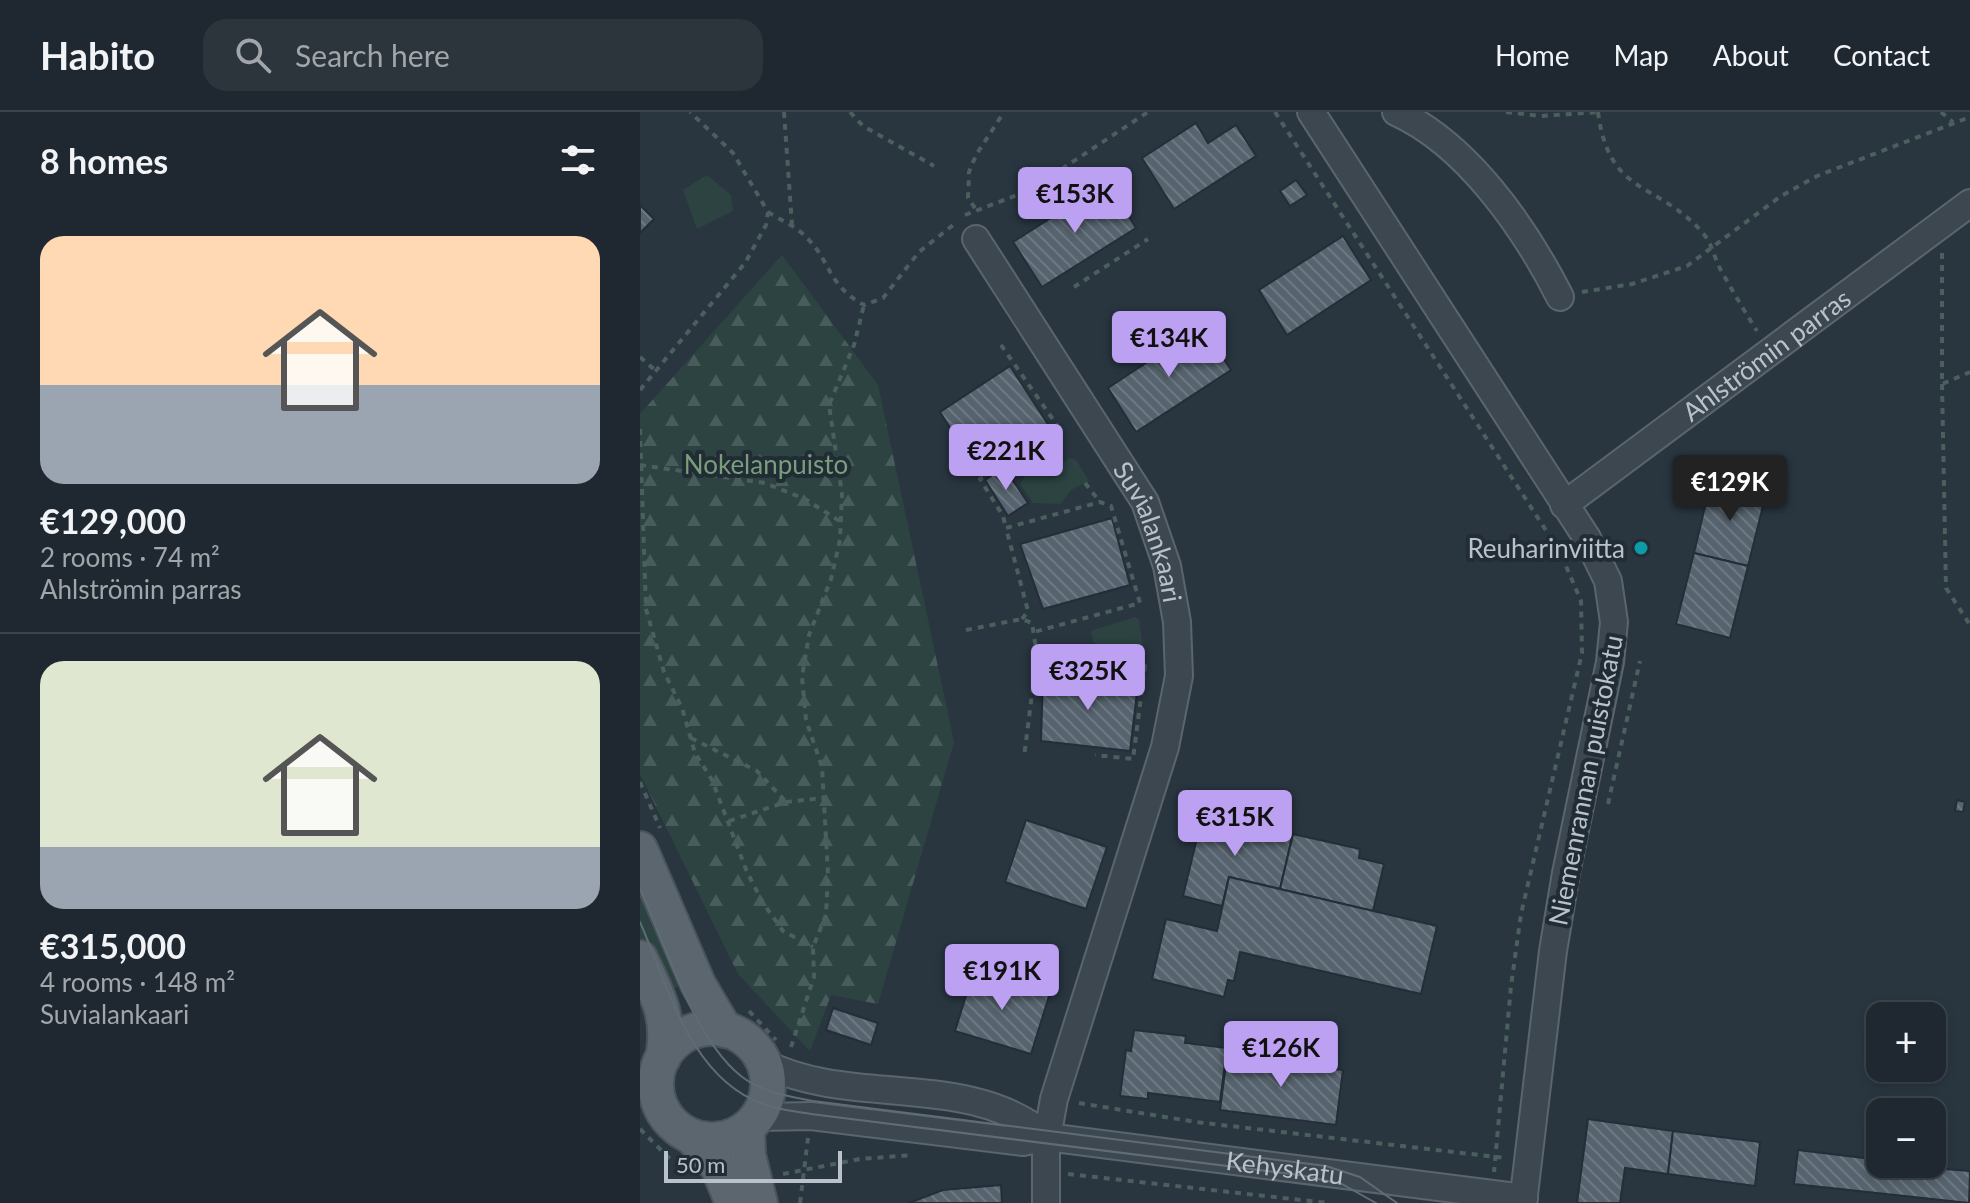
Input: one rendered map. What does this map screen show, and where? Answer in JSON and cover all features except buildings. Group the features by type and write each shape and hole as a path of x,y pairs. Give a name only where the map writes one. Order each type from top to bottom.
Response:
{"main road":[{"path":"652,844 698,984 735,1019 741,1036 776,1058 768,1090 752,1123 748,1155 760,1203"},
{"path":"640,958 666,1017 668,1033 657,1076 660,1103 675,1127 683,1150 718,1167 733,1203"},
{"path":"663,1058 673,1044 689,1033 735,1019"},
{"path":"683,1150 710,1140 730,1138 752,1123"}],"street":[{"name":"Niemenrannan puistokatu","path":"1311,112 1587,538 1608,581 1614,622 1610,662 1558,920 1524,1201"},
{"path":"1396,112 1421,123 1454,148 1523,234 1560,297"},
{"name":"Ahlströmin parras","path":"1564,505 1970,203"},
{"name":"Suvialankaari","path":"976,239 1145,502 1167,566 1177,622 1179,676 1165,747 1054,1099 1047,1137 1046,1203"},
{"name":"Kehyskatu","path":"776,1058 816,1080 944,1096 990,1107 1026,1120 1047,1137"},
{"name":"Kehyskatu","path":"752,1123 811,1116 1023,1142 1047,1137 1524,1201"},
{"path":"1338,1174 1373,1192 1386,1203"}],"path":[{"path":"690,112 733,153 768,212 808,237 846,296 864,305 883,298 919,252 975,208 1030,190 1148,112"},
{"path":"784,112 792,226"},
{"path":"850,112 863,126 934,166"},
{"path":"975,208 968,198 969,172 1004,112"},
{"path":"1275,112 1539,520 1578,591 1584,622 1582,653 1521,914 1495,1157"},
{"path":"1506,112 1541,116 1599,112 1602,140 1620,173 1683,215 1713,248 1719,269 1770,353"},
{"path":"1941,112 1953,122"},
{"path":"1560,297 1660,276 1687,266 1781,196 1817,176 1970,117"},
{"path":"640,390 745,263 766,225 768,212"},
{"path":"965,215 976,239"},
{"path":"1941,224 1946,588 1970,625"},
{"path":"1074,287 1148,239"},
{"path":"735,1019 776,1058 814,977 813,947 826,915 822,767 806,720 802,677 809,635 831,579 841,522 842,494 829,405 854,345 864,305"},
{"path":"1001,345 1059,428 980,479 1003,516 1028,611 1022,619"},
{"path":"640,357 657,372"},
{"path":"1942,384 1970,372"},
{"path":"640,429 646,609 664,672 729,821 747,872 763,903 783,931 813,947"},
{"path":"642,466 765,483 805,499 841,522"},
{"path":"1034,632 1140,603 1111,506 1100,502 1085,483"},
{"path":"1006,528 1100,502"},
{"path":"966,630 1022,619 1032,623 1037,655 1024,757"},
{"path":"1037,655 1145,666 1133,759 1095,755"},
{"path":"1605,816 1640,661"},
{"path":"691,738 757,771 786,802"},
{"path":"640,782 652,844"},
{"path":"729,821 786,802 824,798"},
{"path":"1054,1099 1196,1122 1528,1162"},
{"path":"640,1129 683,1150"}],"green space":[{"path":"707,175 731,195 733,211 697,229 683,190"},
{"name":"Nokelanpuisto","path":"782,255 878,385 954,742 878,1004 831,995 810,1051 738,974 640,774 640,414"},
{"path":"1060,456 1064,462 1070,458 1076,460 1089,481 1071,490 1061,504 1033,503 1020,484 1024,477"},
{"path":"1135,617 1139,619 1145,661 1126,652 1101,652 1101,647 1093,642 1091,631"},
{"path":"640,871 689,982 664,993 640,938"}],"tram line":[{"path":"640,888 684,993 713,1045 730,1066 764,1089 813,1101 1326,1166 1360,1177 1397,1203"},
{"path":"640,922 672,1001 699,1052 717,1074 738,1091 763,1104 811,1114 1299,1175 1342,1184 1376,1203"}],"place":[{"name":"Reuharinviitta","path":"1641,548"}]}
